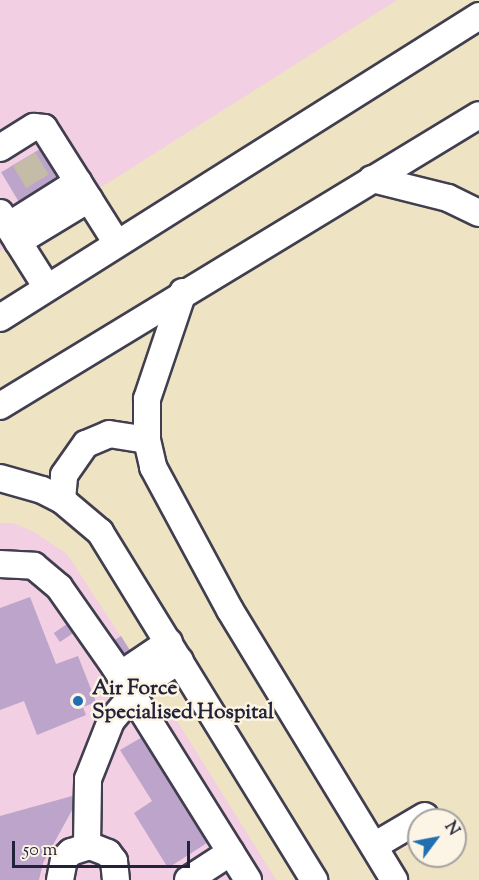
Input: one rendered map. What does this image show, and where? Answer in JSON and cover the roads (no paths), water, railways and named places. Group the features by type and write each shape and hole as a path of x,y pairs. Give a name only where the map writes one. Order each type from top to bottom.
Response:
{"street":[{"path":"0,318 46,286 479,16"},
{"path":"0,406 183,292 479,115"},
{"path":"0,148 40,126 116,242"},
{"path":"372,179 448,198 479,213"},
{"path":"9,227 46,196 84,190"},
{"path":"9,227 84,190"},
{"path":"9,227 46,286"},
{"path":"183,292 151,379 147,399 147,440 153,467 170,503 394,880"},
{"path":"62,500 64,475 86,444 110,434 147,440"},
{"path":"0,478 42,490 62,500 100,532 314,880"},
{"path":"0,564 34,566 51,578 126,684 238,865"},
{"path":"87,846 85,801 91,767 126,684 175,651"},
{"path":"374,846 407,827"},
{"path":"60,880 64,859 71,852 87,846 108,854 114,861 116,880"},
{"path":"188,880 238,865"},
{"path":"211,880 238,865"}],"tunnel":[{"path":"24,159 43,191"}],"place":[{"name":"Air Force Specialised Hospital","path":"78,701"}]}
